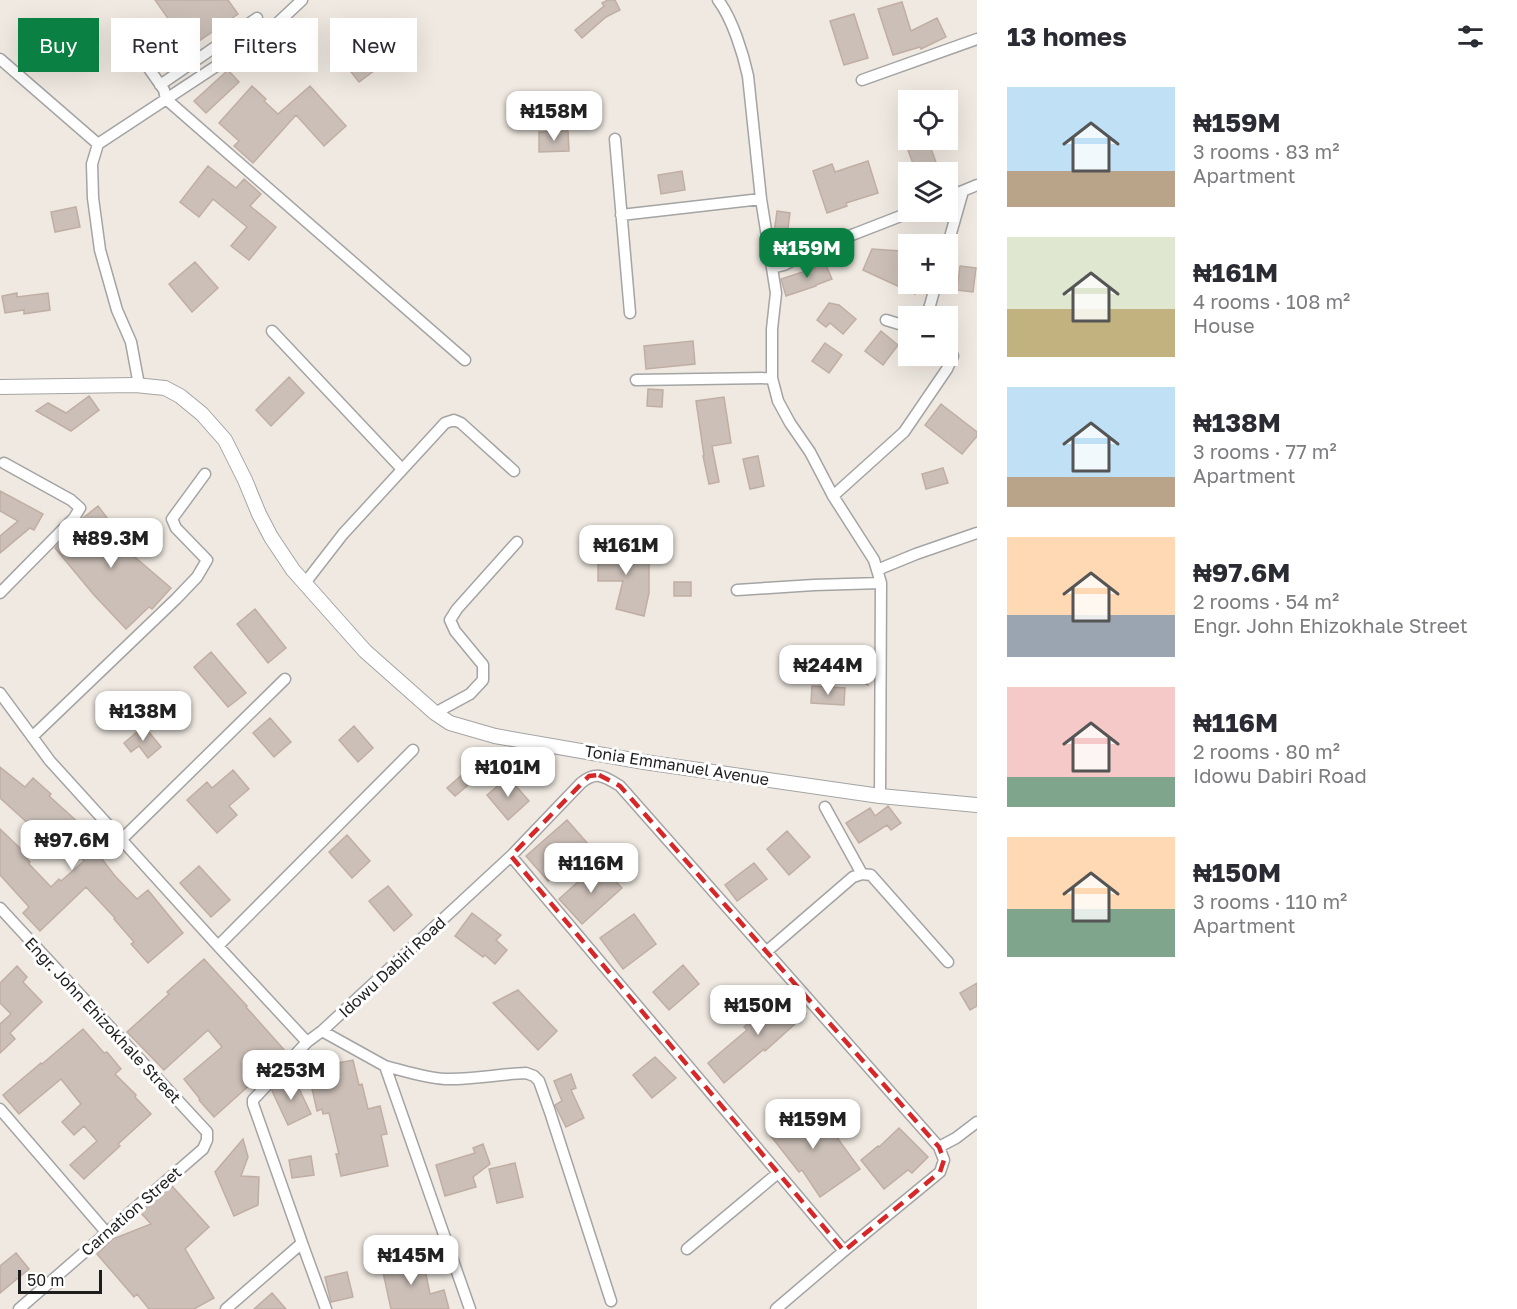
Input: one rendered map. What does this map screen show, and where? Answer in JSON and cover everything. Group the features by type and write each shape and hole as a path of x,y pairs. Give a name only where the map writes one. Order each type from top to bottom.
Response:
{"street":[{"path":"139,385 131,342 117,310 100,250 93,198 92,164 98,144 268,32 302,0"},
{"path":"718,0 724,8 743,56 748,76 761,199 776,293 772,329 772,378 778,400 790,423 810,452 833,496 874,560 881,583 880,795"},
{"path":"862,80 977,39"},
{"path":"160,85 212,49"},
{"path":"0,59 98,144"},
{"path":"151,72 164,90 166,99 465,360"},
{"path":"615,139 630,313"},
{"path":"958,193 977,185"},
{"path":"951,234 963,191"},
{"path":"621,215 761,199"},
{"path":"772,268 898,217"},
{"path":"886,320 898,324"},
{"path":"272,331 402,469"},
{"path":"833,496 904,432 948,366"},
{"path":"636,380 772,378"},
{"name":"Tonia Emmanuel Avenue","path":"0,387 139,385 165,388 180,396 202,414 225,440 271,537 293,570 365,651 435,713 450,723 495,736 644,762 880,795 977,805"},
{"path":"305,583 343,534 445,423 454,420 461,423 514,471"},
{"path":"0,593 74,518 80,507 4,463"},
{"path":"32,736 197,577 207,560 176,528 172,519 205,474"},
{"path":"877,570 977,533"},
{"path":"435,713 470,694 483,680 483,665 455,631 450,620 457,609 517,542"},
{"path":"737,590 881,583"},
{"path":"122,839 285,679"},
{"path":"0,693 50,761 307,1042"},
{"path":"218,946 413,750"},
{"name":"Idowu Dabiri Road","path":"302,1243 253,1100 307,1042 322,1031 511,856 589,776 599,775 620,786 766,952"},
{"path":"825,807 862,873"},
{"path":"511,856 844,1251"},
{"path":"776,1309 940,1172 944,1160 939,1147 766,952 853,877 862,873 871,875 948,962"},
{"name":"Engr. John Ehizokhale Street","path":"0,908 207,1132"},
{"path":"322,1031 385,1066 422,1076 444,1079 526,1073 534,1076 539,1081 550,1112 611,1301"},
{"path":"385,1066 470,1309"},
{"path":"0,1109 106,1232"},
{"path":"939,1147 956,1138 977,1122"},
{"name":"Carnation Street","path":"19,1309 203,1149 207,1140 207,1132"},
{"path":"687,1249 778,1173"},
{"path":"226,1309 302,1243 326,1309"}],"highlighted area":[{"path":"599,775 620,786 939,1147 944,1160 940,1172 844,1251 511,856 589,776"}],"building":[{"path":"155,0 228,0 238,14 232,18 212,18 212,32 200,40 200,18 168,18"},
{"path":"615,0 620,10 606,17 582,38 575,30 604,6 602,3"},
{"path":"902,2 911,31 937,18 946,37 921,49 920,47 893,55 878,9"},
{"path":"854,14 868,58 844,65 830,21"},
{"path":"226,72 230,72 239,82 206,113 194,101"},
{"path":"351,72 372,72 359,82"},
{"path":"252,86 278,114 310,86 346,126 324,146 296,115 253,163 234,146 239,141 219,123"},
{"path":"568,131 569,151 539,152 539,132"},
{"path":"908,150 932,150 936,162 912,162"},
{"path":"868,161 878,193 846,203 847,206 827,213 813,171 832,164 835,172"},
{"path":"208,166 236,188 244,179 261,194 250,206 276,227 249,260 231,246 247,227 213,199 199,217 180,202"},
{"path":"682,171 685,190 661,194 658,175"},
{"path":"76,207 80,227 55,232 51,212"},
{"path":"777,211 790,213 786,243 775,242"},
{"path":"872,249 898,251 898,286 863,270"},
{"path":"823,258 832,279 786,296 781,279 815,268 812,262"},
{"path":"195,262 218,288 192,312 169,284"},
{"path":"960,266 976,268 973,292 958,290"},
{"path":"17,293 17,297 48,293 50,310 24,314 24,310 5,313 2,296"},
{"path":"829,303 839,305 856,319 843,334 830,323 826,327 817,320"},
{"path":"881,331 898,345 883,365 865,351"},
{"path":"693,341 695,364 646,369 644,346"},
{"path":"825,343 842,355 829,373 812,361"},
{"path":"289,377 304,393 271,426 256,410"},
{"path":"648,389 663,390 662,407 647,406"},
{"path":"89,396 99,410 71,431 36,411 48,403 66,413"},
{"path":"724,397 731,443 712,446 719,482 709,484 696,401"},
{"path":"941,404 977,432 977,436 962,454 925,425"},
{"path":"758,456 764,486 750,489 743,459"},
{"path":"943,468 948,483 926,489 922,474"},
{"path":"0,491 43,514 34,530 30,528 0,553 0,536 18,521 0,511"},
{"path":"98,506 132,550 129,552 171,588 152,609 149,607 126,629 55,548 83,518"},
{"path":"598,545 624,545 624,552 649,552 649,593 644,616 616,609 623,581 598,581"},
{"path":"674,582 691,582 691,596 674,596"},
{"path":"255,609 286,648 268,663 237,624"},
{"path":"211,652 246,693 228,707 194,667"},
{"path":"847,658 864,663 868,685 847,675"},
{"path":"812,686 845,688 844,705 811,703"},
{"path":"270,718 291,742 274,757 253,733"},
{"path":"144,726 161,747 148,758 139,746 131,752 124,743"},
{"path":"354,726 373,748 358,762 339,740"},
{"path":"0,767 25,787 33,778 79,823 81,821 93,835 89,839 94,844 92,846 115,876 137,899 148,890 183,933 148,963 131,944 134,942 115,918 86,887 40,931 23,913 29,907 0,875 0,829 22,850 31,826 0,798","holes":["59,833 84,861 51,887 27,859"]},
{"path":"233,770 249,789 229,806 237,815 217,833 187,800 207,782 212,788"},
{"path":"464,773 472,782 455,796 447,788"},
{"path":"508,777 529,801 508,820 487,795"},
{"path":"888,806 901,823 891,830 887,825 859,843 846,823 870,808 875,816"},
{"path":"567,820 589,845 548,881 526,856"},
{"path":"787,831 810,857 789,875 767,849"},
{"path":"347,835 370,861 352,878 329,852"},
{"path":"599,863 622,888 582,924 559,899"},
{"path":"754,863 767,879 737,901 725,885"},
{"path":"199,866 230,900 211,917 180,883"},
{"path":"388,886 412,915 394,931 369,901"},
{"path":"472,913 501,935 496,940 507,950 495,964 455,936"},
{"path":"634,914 656,944 623,969 600,938"},
{"path":"204,959 287,1053 270,1071 254,1084 253,1082 214,1117 184,1079 222,1047 208,1030 164,1070 127,1032"},
{"path":"683,965 699,984 669,1010 653,992"},
{"path":"17,966 27,977 23,982 42,1002 10,1033 15,1039 0,1053 0,1024 11,1014 0,1003 0,983"},
{"path":"977,983 977,1006 970,1010 960,993"},
{"path":"518,990 557,1031 538,1050 493,1003"},
{"path":"786,990 806,1014 765,1051 764,1049 724,1083 708,1063 747,1030 744,1027"},
{"path":"83,1029 121,1069 115,1074 151,1114 84,1179 70,1165 97,1141 84,1126 74,1135 62,1122 81,1104 61,1079 19,1114 3,1095"},
{"path":"319,1054 321,1066 353,1060 368,1109 380,1106 387,1134 381,1135 388,1166 341,1176 336,1154 339,1154 329,1113 323,1114 322,1109 317,1111 305,1057"},
{"path":"655,1057 676,1078 652,1098 633,1075"},
{"path":"571,1074 576,1088 571,1090 584,1118 566,1127 555,1105 562,1101 554,1081"},
{"path":"293,1076 311,1114 288,1125 272,1091 280,1082"},
{"path":"800,1103 822,1130 828,1125 860,1169 820,1197 802,1170 799,1172 767,1131"},
{"path":"899,1128 928,1157 912,1173 908,1170 884,1189 861,1160"},
{"path":"243,1139 248,1157 241,1176 259,1177 258,1205 234,1216 215,1172"},
{"path":"483,1144 490,1164 473,1177 476,1187 445,1196 436,1165 475,1153 473,1148"},
{"path":"311,1156 314,1175 292,1178 289,1160"},
{"path":"515,1163 523,1197 497,1203 489,1169"},
{"path":"172,1186 209,1227 185,1249 214,1298 194,1309 149,1309 137,1294 134,1297 97,1254 113,1239 151,1224 141,1213"},
{"path":"16,1253 29,1269 0,1293 0,1266"},
{"path":"422,1255 430,1294 444,1290 449,1309 391,1309 381,1263"},
{"path":"347,1272 353,1297 331,1302 325,1277"},
{"path":"272,1293 286,1309 254,1309"}]}
